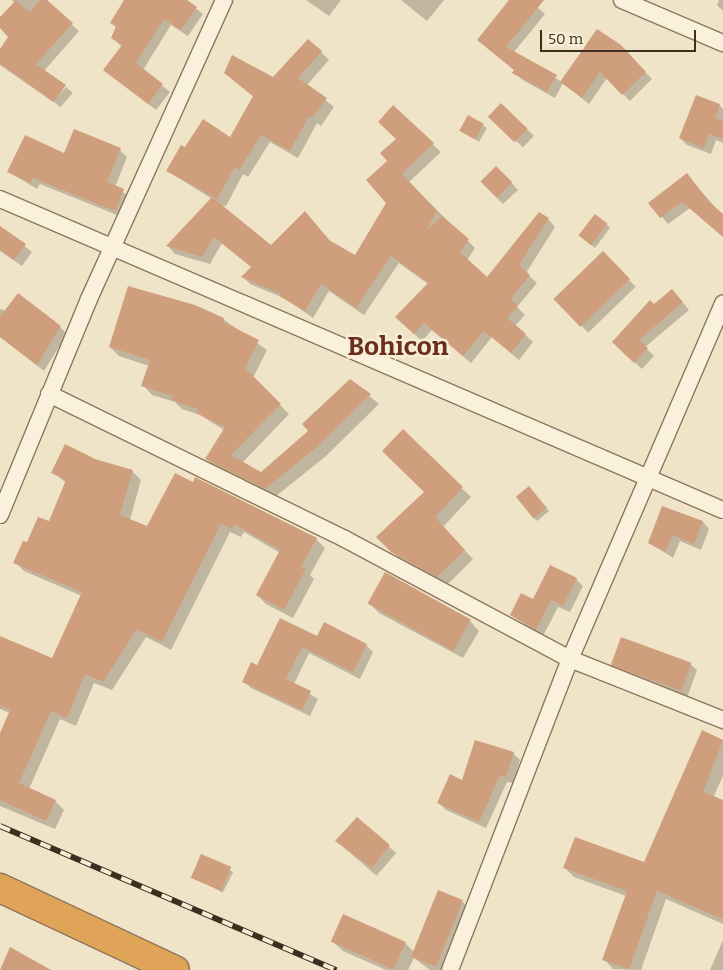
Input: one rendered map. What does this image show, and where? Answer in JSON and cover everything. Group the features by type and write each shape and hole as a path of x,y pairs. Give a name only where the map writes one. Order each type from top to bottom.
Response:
{"highway":[{"path":"0,888 175,970"}],"street":[{"path":"0,515 49,394 113,246 224,0"},
{"path":"622,0 723,43"},
{"path":"0,199 723,510"},
{"path":"450,970 570,659 723,304"},
{"path":"49,394 345,539 570,659 723,720"}],"building":[{"path":"16,0 30,12 40,0 47,0 73,23 36,64 66,85 54,102 0,64 0,49 8,37 0,28 0,17"},
{"path":"124,0 187,0 197,7 180,30 164,19 136,63 163,84 148,104 103,70 122,45 111,38 116,26 110,23"},
{"path":"509,0 544,0 506,47 557,75 547,92 512,73 514,70 477,40"},
{"path":"597,29 621,45 646,72 622,95 600,72 582,98 560,82"},
{"path":"308,39 322,51 298,78 327,98 312,118 309,116 290,151 261,135 239,170 235,167 217,199 166,171 181,145 185,147 203,119 230,137 253,96 224,73 232,55 273,77"},
{"path":"696,95 720,104 715,118 723,121 723,139 709,134 704,148 679,138"},
{"path":"501,103 528,129 514,142 488,117"},
{"path":"393,105 434,143 402,174 437,211 426,231 442,216 469,239 460,252 487,277 539,212 549,218 519,265 530,275 511,299 518,306 507,318 526,334 511,353 484,331 463,356 424,323 414,334 395,317 428,283 391,256 356,308 321,284 305,311 279,296 281,294 241,277 251,267 214,237 202,257 166,246 212,197 271,245 305,211 329,240 355,255 386,203 366,180 387,161 380,153 396,139 378,122"},
{"path":"468,115 484,124 475,139 459,131"},
{"path":"74,129 121,148 107,182 124,189 115,211 33,178 30,183 7,172 25,135 64,153"},
{"path":"496,166 512,182 497,198 480,182"},
{"path":"687,173 709,202 723,214 723,237 682,202 660,218 648,203"},
{"path":"595,214 608,224 591,245 578,235"},
{"path":"0,226 26,244 14,260 0,250"},
{"path":"603,251 630,279 580,327 553,299"},
{"path":"128,286 195,305 224,318 223,322 259,340 245,368 281,404 231,455 261,472 308,431 302,424 350,379 371,394 317,447 265,489 205,459 225,427 196,413 198,409 171,400 173,396 141,386 150,360 109,347"},
{"path":"672,289 683,302 639,340 648,348 634,363 612,342 650,300 654,304"},
{"path":"18,293 61,326 37,365 0,337 0,317"},
{"path":"403,429 463,487 435,517 465,550 437,577 391,552 376,537 424,492 382,451"},
{"path":"65,444 95,459 133,470 120,515 147,526 175,473 193,482 195,477 317,538 301,567 306,569 284,610 256,595 280,550 234,524 232,529 221,524 162,642 137,629 103,682 85,674 67,718 51,711 19,783 56,800 46,821 0,800 0,733 10,710 0,705 0,636 52,658 82,592 13,563 23,541 27,542 38,517 49,521 66,480 51,473"},
{"path":"529,486 547,508 533,518 516,497"},
{"path":"662,506 703,521 694,544 673,535 665,552 648,543"},
{"path":"550,565 577,578 563,606 551,600 536,630 510,615 521,593 533,599"},
{"path":"385,572 471,620 453,651 368,603"},
{"path":"280,618 317,636 324,622 367,644 353,672 302,647 286,679 311,691 302,710 242,682 251,662 257,665"},
{"path":"621,637 691,663 681,691 611,665"},
{"path":"702,730 723,740 703,792 723,800 723,919 657,891 629,969 602,960 627,891 563,868 575,837 644,862"},
{"path":"475,740 514,752 506,777 500,775 479,822 437,803 450,774 462,780"},
{"path":"357,817 390,845 372,868 335,841"},
{"path":"201,854 231,867 221,891 191,878"},
{"path":"438,890 463,900 436,967 411,957"},
{"path":"343,914 406,942 394,969 331,941"},
{"path":"10,947 51,970 0,970"}],"railway":[{"path":"0,826 336,970"}],"district":[{"name":"Bohicon","path":"398,347"}]}
